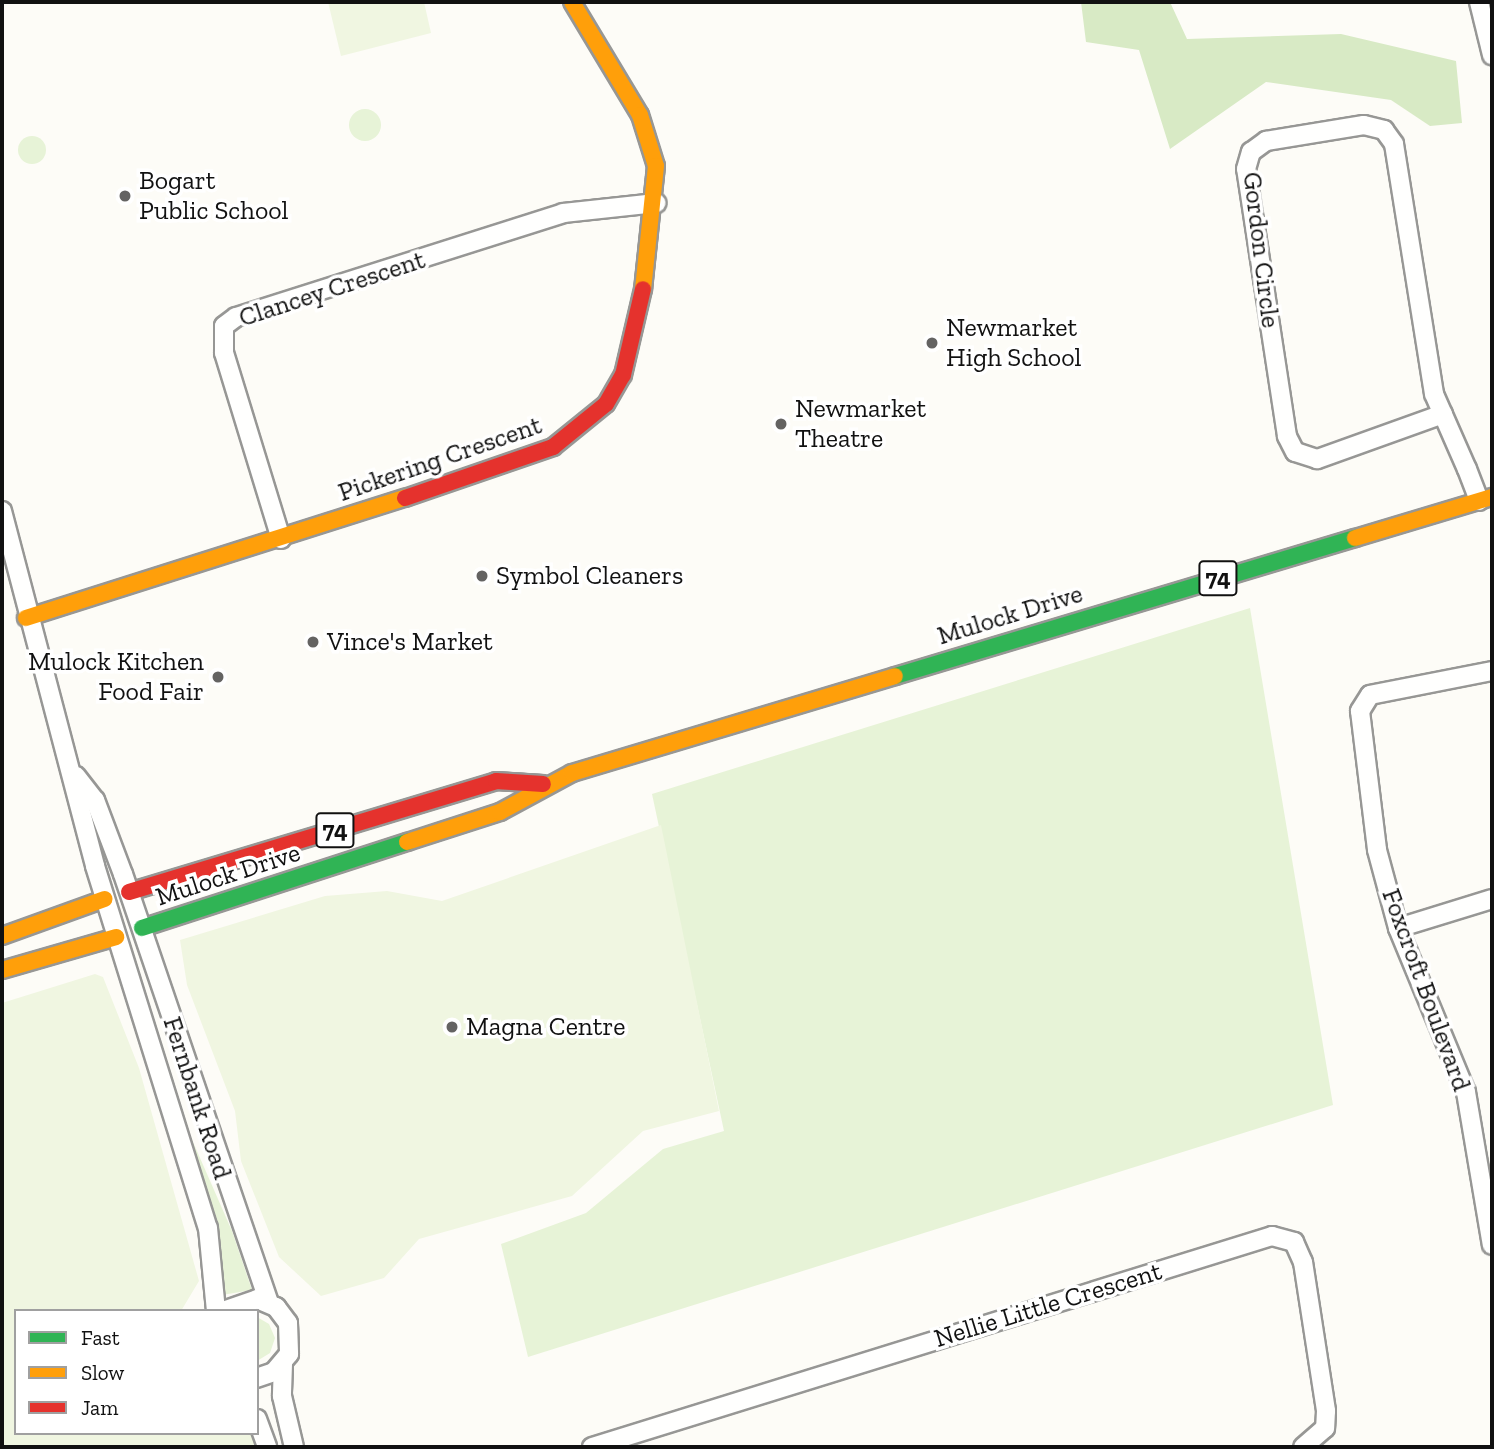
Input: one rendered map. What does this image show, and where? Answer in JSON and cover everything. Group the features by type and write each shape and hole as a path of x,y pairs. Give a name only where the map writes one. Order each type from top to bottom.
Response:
{"main road":[{"name":"Pickering Crescent","path":"26,618 514,464 583,426 623,375 639,322 656,203 656,166 640,115 572,2"},
{"name":"Mulock Drive","path":"2,970 142,929 500,812 543,784 1486,499"},
{"name":"Mulock Drive","path":"2,936 105,899 496,780 543,784"}],"street":[{"path":"1479,2 1492,55"},
{"name":"Gordon Circle","path":"1443,414 1317,459 1296,452 1287,436 1246,169 1251,152 1266,141 1364,125 1384,130 1394,145 1434,394 1486,499"},
{"name":"Clancey Crescent","path":"281,539 223,353 224,326 236,317 563,213 656,203"},
{"path":"2,511 26,618 76,776"},
{"name":"Foxcroft Boulevard","path":"1492,671 1370,695 1360,711 1377,850 1398,929 1457,1062 1486,1163 1492,1245"},
{"name":"Fernbank Road","path":"76,776 96,800 269,1303 291,1333 283,1364"},
{"name":"Fernbank Road","path":"76,776 77,806 208,1228 216,1309"},
{"path":"1398,929 1492,899"},
{"name":"Nellie Little Crescent","path":"592,1447 1272,1236 1294,1242 1303,1262 1326,1411 1325,1428 1303,1447"},
{"path":"227,1309 245,1299 269,1303"},
{"path":"259,1377 283,1364"},
{"path":"283,1364 282,1396 294,1447"},
{"path":"259,1425 267,1447"}],"green space":[{"path":"328,2 424,2 431,33 341,56"},
{"path":"1081,2 1170,2 1187,39 1341,34 1456,61 1462,123 1430,126 1391,100 1266,82 1170,149 1139,50 1086,42"},
{"path":"365,109 377,113 381,125 377,137 365,141 353,137 349,125 353,113"},
{"path":"32,136 42,140 46,150 42,160 32,164 22,160 18,150 22,140"},
{"path":"1250,608 1333,1105 528,1357 501,1244 586,1213 663,1149 724,1131 652,794"},
{"name":"Magna Centre","path":"661,825 719,1111 643,1131 572,1196 419,1239 384,1278 321,1296 279,1257 241,1161 235,1111 187,985 180,940 325,896 387,891 442,901"},
{"path":"95,974 103,977 139,1068 199,1281 182,1309 14,1309 14,1435 255,1435 258,1447 2,1447 2,1003"},
{"path":"186,1126 232,1231 252,1290 222,1295 221,1247"},
{"path":"259,1318 269,1324 275,1338 270,1353 259,1360"}],"traffic: fast":[{"path":"895,676 1355,538"},
{"path":"142,928 407,842"}],"traffic: slow":[{"path":"572,2 640,115 656,166 643,289"},
{"path":"1355,538 1492,497"},
{"path":"26,618 405,498"},
{"path":"407,842 500,812 572,773 895,676"},
{"path":"2,936 105,899"},
{"path":"2,970 116,937"}],"traffic: jam":[{"path":"405,498 553,447 606,404 623,375 643,289"},
{"path":"129,892 496,781 543,784"}],"place":[{"name":"Bogart Public School","path":"125,196"},
{"name":"Newmarket High School","path":"932,343"},
{"name":"Newmarket Theatre","path":"781,424"},
{"name":"Symbol Cleaners","path":"482,576"},
{"name":"Vince's Market","path":"313,642"},
{"name":"Mulock Kitchen Food Fair","path":"218,677"},
{"name":"Magna Centre","path":"452,1027"}]}
